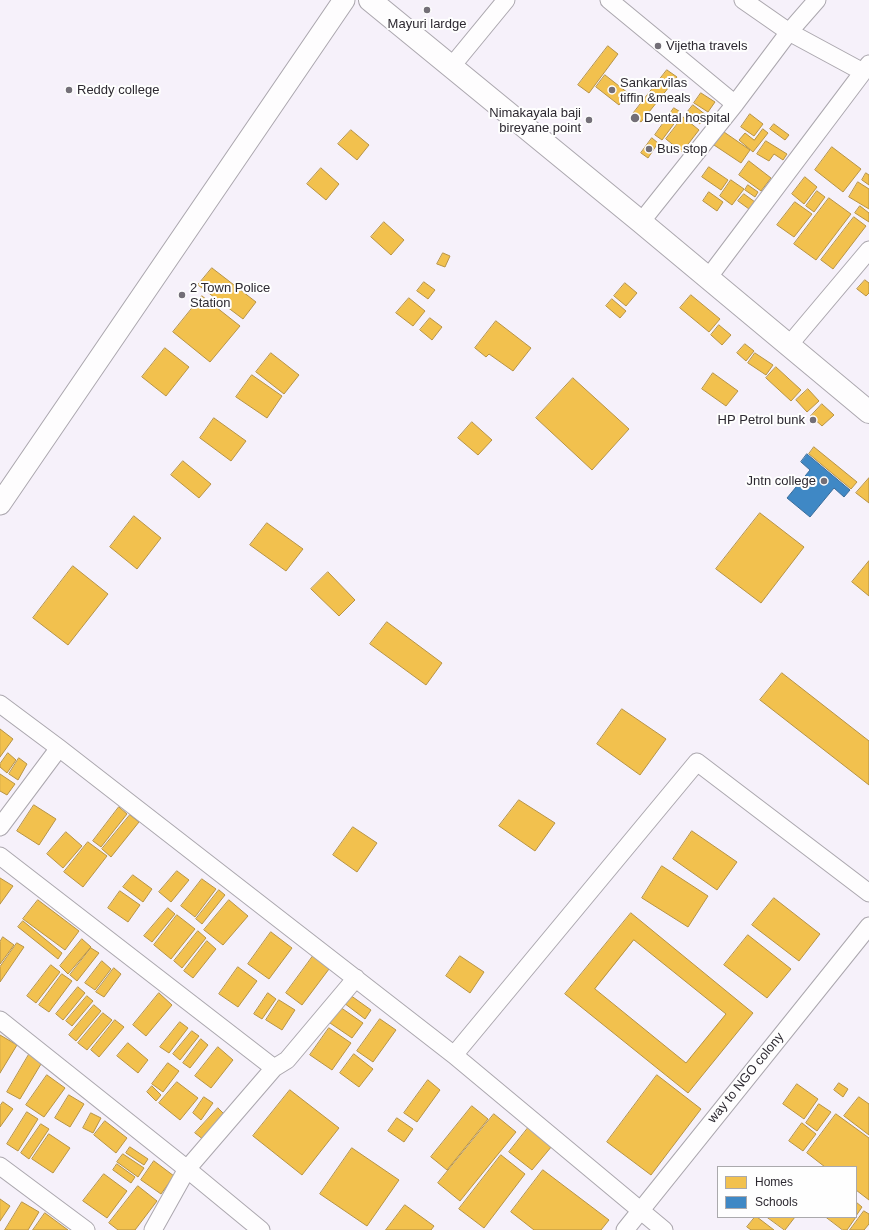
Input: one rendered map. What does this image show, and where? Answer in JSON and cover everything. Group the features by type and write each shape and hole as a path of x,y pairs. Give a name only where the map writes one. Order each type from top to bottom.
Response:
{"highway":[{"path":"370,0 641,222 869,412"}],"street":[{"path":"0,504 344,0"},
{"path":"451,67 506,0"},
{"path":"609,0 735,104"},
{"path":"708,278 866,68 789,32 743,0"},
{"path":"641,222 735,104 789,32 817,0"},
{"path":"789,345 869,250"},
{"path":"0,704 454,1054 664,1230"},
{"path":"0,827 59,748"},
{"path":"454,1054 697,762 869,892"},
{"path":"0,856 274,1068"},
{"name":"way to NGO colony","path":"624,1230 869,926"},
{"path":"152,1230 187,1169 274,1068 287,1060 356,978"},
{"path":"0,1020 261,1230"},
{"path":"0,1166 86,1230"}],"building: Homes":[{"path":"608,46 618,54 589,93 578,85"},
{"path":"667,70 677,77 641,122 632,115"},
{"path":"605,75 628,93 619,105 596,87"},
{"path":"701,93 715,102 708,112 694,103"},
{"path":"693,105 706,115 700,124 686,114"},
{"path":"674,108 682,113 662,140 655,135"},
{"path":"750,114 763,124 754,136 741,127"},
{"path":"683,117 699,130 682,152 666,139"},
{"path":"774,124 789,135 785,140 770,129"},
{"path":"763,129 768,133 753,152 739,140 745,133 754,140"},
{"path":"351,130 369,145 357,160 338,144"},
{"path":"724,132 750,150 741,163 714,145"},
{"path":"652,138 658,143 648,158 641,153"},
{"path":"766,141 787,154 783,160 774,154 769,161 757,154"},
{"path":"832,147 861,169 843,192 815,170"},
{"path":"749,161 771,178 761,191 739,175"},
{"path":"709,167 728,180 721,190 702,177"},
{"path":"321,168 339,184 326,200 307,184"},
{"path":"866,173 869,175 869,185 862,180"},
{"path":"805,177 817,187 804,204 792,194"},
{"path":"731,180 744,189 732,205 720,196"},
{"path":"858,182 869,189 869,209 849,197"},
{"path":"748,185 758,192 755,197 745,190"},
{"path":"817,191 825,197 814,212 806,206"},
{"path":"709,192 723,202 717,211 703,201"},
{"path":"744,194 755,202 749,209 738,201"},
{"path":"829,198 851,214 816,260 794,244"},
{"path":"795,202 812,214 794,237 777,225"},
{"path":"860,206 869,213 869,222 855,213"},
{"path":"854,217 866,226 833,269 821,260"},
{"path":"384,222 404,240 391,255 371,237"},
{"path":"443,253 450,256 445,267 437,264"},
{"path":"212,268 256,302 243,319 198,285"},
{"path":"865,280 869,283 869,293 866,296 857,289"},
{"path":"424,282 435,290 428,299 417,291"},
{"path":"625,283 637,293 626,306 614,296"},
{"path":"691,295 720,319 709,332 680,308"},
{"path":"202,296 240,326 210,362 173,332"},
{"path":"409,298 425,311 413,326 396,313"},
{"path":"612,299 626,311 620,318 606,306"},
{"path":"430,318 442,327 432,340 420,330"},
{"path":"496,321 531,348 513,371 489,354 486,357 475,348"},
{"path":"719,325 731,335 722,345 711,335"},
{"path":"745,344 754,351 746,361 737,353"},
{"path":"165,348 189,367 166,396 142,377"},
{"path":"271,353 299,375 284,394 256,372"},
{"path":"755,353 773,365 766,375 748,363"},
{"path":"776,367 801,390 791,401 766,378"},
{"path":"713,373 738,391 726,406 702,389"},
{"path":"252,375 282,396 267,418 236,397"},
{"path":"573,378 629,429 592,470 536,418"},
{"path":"808,389 819,401 807,412 796,400"},
{"path":"822,404 834,415 822,426 811,416"},
{"path":"214,418 246,441 231,461 200,438"},
{"path":"472,422 492,440 478,455 458,438"},
{"path":"814,447 857,482 851,489 809,454"},
{"path":"183,461 211,484 199,498 171,475"},
{"path":"869,478 869,503 856,493"},
{"path":"760,513 804,547 761,603 716,569"},
{"path":"134,516 161,538 137,569 110,547"},
{"path":"267,523 303,549 286,571 250,545"},
{"path":"869,561 869,596 852,582"},
{"path":"73,566 108,594 68,645 33,618"},
{"path":"328,572 355,600 339,616 311,589"},
{"path":"387,622 442,663 426,685 370,644"},
{"path":"782,673 869,741 869,785 760,700"},
{"path":"622,709 666,739 640,775 597,744"},
{"path":"0,729 13,739 0,757"},
{"path":"8,753 16,760 7,773 0,767 0,764"},
{"path":"19,758 27,764 18,780 9,774"},
{"path":"0,774 15,784 7,795 0,791"},
{"path":"519,800 555,823 535,851 499,826"},
{"path":"34,805 56,819 39,845 17,831"},
{"path":"119,807 127,814 101,847 93,841"},
{"path":"130,815 139,822 111,857 102,849"},
{"path":"353,827 377,843 357,872 333,855"},
{"path":"692,831 737,862 717,890 673,859"},
{"path":"66,832 82,846 63,868 47,854"},
{"path":"88,842 107,856 83,887 64,872"},
{"path":"662,866 708,896 688,927 642,898"},
{"path":"177,871 189,880 171,902 159,892"},
{"path":"133,875 152,889 143,902 123,887"},
{"path":"0,878 13,886 0,904"},
{"path":"202,879 216,889 195,917 181,906"},
{"path":"219,890 225,895 202,924 196,919"},
{"path":"120,891 140,905 128,922 108,908"},
{"path":"774,898 820,934 799,961 752,925"},
{"path":"38,900 79,931 65,950 23,919"},
{"path":"229,900 248,916 223,945 204,930"},
{"path":"168,908 175,914 152,942 144,936"},
{"path":"631,913 753,1013 688,1093 565,994","holes":["634,940 726,1014 686,1063 595,989"]},
{"path":"177,915 195,929 171,959 154,945"},
{"path":"23,921 62,953 58,959 18,927"},
{"path":"198,931 206,938 182,968 174,961"},
{"path":"271,932 292,948 269,979 248,964"},
{"path":"748,935 791,969 767,998 724,965"},
{"path":"3,937 14,945 0,964 0,942"},
{"path":"82,939 91,947 68,974 60,966"},
{"path":"207,941 216,949 193,978 184,971"},
{"path":"17,943 24,947 0,982 0,967"},
{"path":"91,948 99,953 77,981 70,975"},
{"path":"313,956 329,969 302,1005 286,993"},
{"path":"460,956 484,972 470,993 446,976"},
{"path":"102,961 111,969 95,990 85,983"},
{"path":"51,965 60,972 36,1003 27,996"},
{"path":"238,967 257,981 238,1007 219,994"},
{"path":"114,968 121,974 104,997 96,992"},
{"path":"62,974 72,981 49,1012 39,1005"},
{"path":"78,987 85,993 63,1020 56,1014"},
{"path":"159,993 172,1005 146,1036 133,1025"},
{"path":"268,993 276,999 262,1019 254,1014"},
{"path":"350,995 371,1010 365,1019 344,1003"},
{"path":"87,996 93,1001 72,1026 66,1021"},
{"path":"279,1000 295,1010 282,1030 266,1020"},
{"path":"94,1005 101,1011 76,1041 69,1035"},
{"path":"340,1007 363,1023 352,1038 330,1023"},
{"path":"103,1013 112,1020 87,1050 78,1043"},
{"path":"380,1019 396,1030 373,1062 357,1051"},
{"path":"115,1020 124,1027 99,1057 91,1050"},
{"path":"180,1022 188,1028 169,1053 160,1047"},
{"path":"329,1028 351,1043 332,1070 310,1055"},
{"path":"192,1031 199,1036 180,1060 173,1054"},
{"path":"0,1035 17,1045 0,1073"},
{"path":"201,1039 208,1045 190,1068 183,1063"},
{"path":"128,1043 148,1060 138,1073 117,1056"},
{"path":"218,1047 233,1060 211,1088 195,1076"},
{"path":"31,1051 44,1059 20,1099 7,1092"},
{"path":"354,1054 373,1069 359,1087 340,1073"},
{"path":"168,1063 179,1071 163,1092 152,1084"},
{"path":"47,1075 65,1088 44,1117 26,1105"},
{"path":"657,1075 701,1109 651,1175 607,1142"},
{"path":"428,1080 440,1090 417,1122 404,1113"},
{"path":"177,1082 198,1098 180,1120 159,1103"},
{"path":"839,1083 848,1089 843,1097 834,1090"},
{"path":"797,1084 818,1099 804,1119 783,1104"},
{"path":"152,1086 161,1095 156,1101 147,1092"},
{"path":"290,1090 339,1128 302,1175 253,1136"},
{"path":"69,1095 84,1104 70,1127 55,1118"},
{"path":"204,1097 213,1103 201,1120 193,1113"},
{"path":"859,1097 869,1104 869,1135 844,1116"},
{"path":"3,1102 13,1109 0,1127 0,1106"},
{"path":"819,1104 831,1112 817,1131 806,1123"},
{"path":"472,1106 488,1119 447,1170 431,1157"},
{"path":"218,1108 226,1116 204,1140 195,1133"},
{"path":"27,1112 38,1119 18,1151 7,1144"},
{"path":"91,1113 101,1118 93,1133 83,1128"},
{"path":"494,1114 516,1132 460,1201 438,1183"},
{"path":"836,1114 869,1138 869,1200 857,1191 857,1166 824,1166 807,1153"},
{"path":"397,1118 413,1129 404,1142 388,1131"},
{"path":"105,1121 127,1138 116,1153 94,1135"},
{"path":"802,1123 816,1134 803,1151 789,1141"},
{"path":"41,1124 49,1129 29,1159 21,1153"},
{"path":"528,1128 552,1146 532,1170 509,1152"},
{"path":"49,1134 70,1148 53,1173 32,1159"},
{"path":"130,1147 148,1159 144,1165 126,1153"},
{"path":"352,1148 399,1180 367,1226 320,1194"},
{"path":"123,1154 144,1168 138,1177 117,1162"},
{"path":"501,1155 525,1174 484,1228 459,1209"},
{"path":"154,1161 174,1176 161,1194 141,1180"},
{"path":"117,1164 135,1177 131,1183 113,1170"},
{"path":"543,1170 609,1220 601,1230 534,1230 511,1212"},
{"path":"104,1174 127,1191 107,1218 83,1201"},
{"path":"138,1186 157,1201 135,1230 118,1230 109,1223"},
{"path":"0,1199 10,1206 0,1221"},
{"path":"22,1202 39,1212 28,1230 5,1230"},
{"path":"857,1203 862,1207 857,1214"},
{"path":"405,1205 434,1226 431,1230 386,1230"},
{"path":"864,1211 869,1214 869,1224 864,1230 850,1230"},
{"path":"45,1213 68,1230 33,1230"},
{"path":"754,1218 758,1218 774,1230 751,1230 747,1227"},
{"path":"768,1218 794,1218 785,1230"},
{"path":"827,1218 855,1218 847,1230 843,1230"}],"building: Schools":[{"path":"807,454 850,490 844,497 834,488 810,517 787,498 810,470 801,462"}],"place":[{"name":"Mayuri lardge","path":"427,10"},
{"name":"Vijetha travels","path":"658,46"},
{"name":"Reddy college","path":"69,90"},
{"name":"Sankarvilas tiffin &meals","path":"612,90"},
{"name":"Dental hospital","path":"635,118"},
{"name":"Nimakayala baji bireyane point","path":"589,120"},
{"name":"Bus stop","path":"649,149"},
{"name":"2 Town Police Station","path":"182,295"},
{"name":"HP Petrol bunk","path":"813,420"},
{"name":"Jntn college","path":"824,481"}]}
